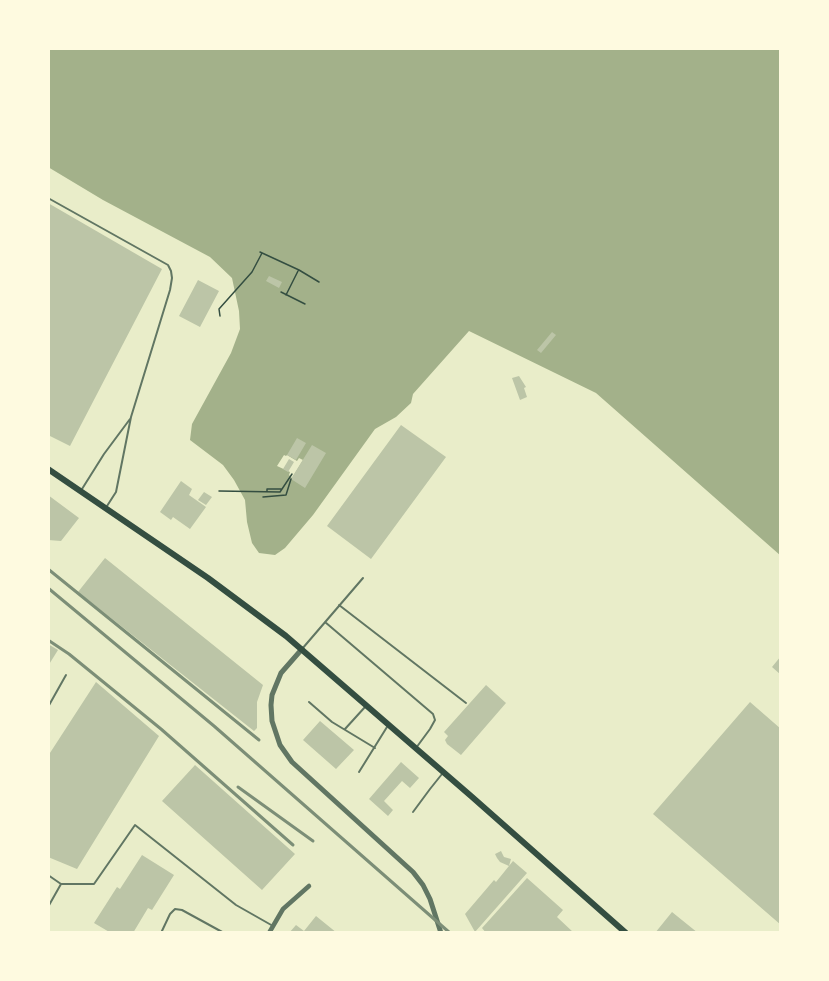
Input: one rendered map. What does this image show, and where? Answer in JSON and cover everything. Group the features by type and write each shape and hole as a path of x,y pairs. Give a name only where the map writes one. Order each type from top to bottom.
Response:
{"main road":[{"path":"48,469 260,615 389,724 626,933"}],"street":[{"path":"302,649 281,673 274,687 271,705 272,721 280,745 292,762 413,872 430,899 441,933"},
{"path":"269,933 283,909 309,886"}],"lane":[{"path":"48,198 168,265 171,271 170,290 131,417 116,492 105,508"},
{"path":"81,492 104,454 131,417"},
{"path":"302,649 363,578"},
{"path":"339,605 466,703"},
{"path":"325,622 433,714 435,720 416,748"},
{"path":"48,707 66,675"},
{"path":"309,702 332,722 375,748"},
{"path":"345,729 367,705"},
{"path":"359,772 389,724"},
{"path":"413,813 444,772"},
{"path":"48,875 61,884 94,884 135,825 236,904 273,926"},
{"path":"48,907 61,884"},
{"path":"161,933 175,909 182,910 224,933"}],"path":[{"path":"220,316 219,309 252,272 261,253 319,282"},
{"path":"286,295 299,270"},
{"path":"281,292 305,304"},
{"path":"219,491 281,490 292,474"},
{"path":"262,497 286,495 291,479"}],"shaded area":[{"path":"48,48 781,48 781,556 596,393 469,331 413,394 411,403 396,417 375,429 313,515 285,548 275,555 259,553 252,543 245,500 234,480 223,465 190,440 192,424 231,353 240,329 239,311 232,278 210,257 103,200 48,167"}],"pier":[{"path":"284,455 297,461 299,458 303,460 292,478 289,475 290,472 277,466"}],"building":[{"path":"48,203 162,269 70,446 48,435"},
{"path":"269,276 282,282 279,288 266,281"},
{"path":"198,280 219,291 200,327 179,316"},
{"path":"552,332 556,335 541,353 537,350"},
{"path":"519,376 526,387 524,388 527,397 520,400 512,378"},
{"path":"401,425 446,457 371,559 327,526"},
{"path":"297,438 306,443 296,460 287,455"},
{"path":"312,445 326,453 305,488 291,479"},
{"path":"289,459 294,462 288,472 283,469"},
{"path":"181,481 192,489 189,495 206,507 190,529 173,517 171,520 160,512"},
{"path":"204,492 212,497 206,505 198,500"},
{"path":"48,495 79,518 61,541 48,540"},
{"path":"105,558 263,685 257,702 257,728 254,731 78,592"},
{"path":"48,644 58,650 48,666"},
{"path":"781,656 781,675 772,667"},
{"path":"96,682 159,736 77,869 48,857 48,756"},
{"path":"486,685 506,703 461,755 447,744 445,740 448,736 444,732"},
{"path":"750,702 781,729 781,925 653,814"},
{"path":"320,721 354,750 336,769 303,740"},
{"path":"401,762 419,778 410,788 402,781 384,801 393,810 388,816 369,799"},
{"path":"195,765 295,854 262,890 162,801"},
{"path":"501,851 504,857 511,859 509,866 497,858 495,854"},
{"path":"142,855 174,875 152,910 148,908 133,933 111,933 94,923 117,887 120,889"},
{"path":"513,861 527,873 475,932 465,914"},
{"path":"527,878 563,910 557,917 574,933 486,933 482,928"},
{"path":"672,912 698,933 655,933"},
{"path":"316,916 337,933 289,933 296,925 304,931"}],"railway":[{"path":"48,569 259,740"},
{"path":"48,588 214,726 450,933"},
{"path":"48,640 69,654 161,729 293,845"},
{"path":"238,787 313,841"}]}
